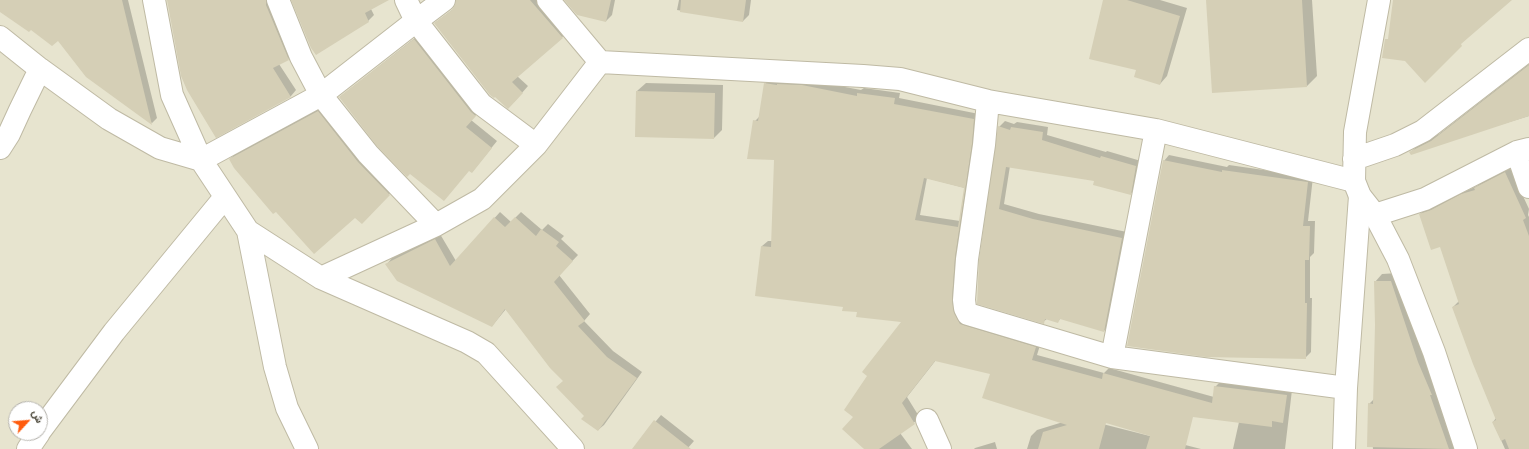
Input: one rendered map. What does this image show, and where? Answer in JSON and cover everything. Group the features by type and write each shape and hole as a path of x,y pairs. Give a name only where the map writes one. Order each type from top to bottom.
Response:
{"street":[{"path":"154,0 172,95 201,160 248,231 275,367 287,408 307,449"},
{"path":"278,0 301,57 320,95 368,154 436,225"},
{"path":"406,0 416,21 481,104 536,145"},
{"path":"0,37 40,70 109,119 160,148 201,160 320,95 444,0"},
{"path":"548,0 600,62 900,79 988,101 1156,130 1357,188 1375,215 1398,259 1439,366 1466,449"},
{"path":"1344,449 1357,188 1354,159 1355,132 1379,0"},
{"path":"1354,159 1395,145 1423,131 1529,49"},
{"path":"321,278 436,225 482,199 536,145 600,62"},
{"path":"0,148 9,134 40,70"},
{"path":"988,101 984,145 967,259 965,308 968,314 1112,357 1346,388"},
{"path":"1112,357 1156,130"},
{"path":"1375,215 1424,199 1523,150 1529,187"},
{"path":"48,420 114,332 225,197"},
{"path":"248,231 321,278 467,342 486,353 573,449"},
{"path":"927,420 940,449"}],"shaded area":[{"path":"0,0 1529,0 1529,449 0,449"}],"building":[{"path":"0,0 122,0 152,125 86,77 58,41 52,46 31,30 29,32 0,12"},
{"path":"167,0 266,0 266,5 289,60 273,68 291,97 216,138 187,90 181,76"},
{"path":"291,0 389,0 365,13 369,22 316,55 311,48"},
{"path":"456,0 530,0 563,38 512,82 523,93 508,109 495,97 494,98 490,95 434,23 452,10"},
{"path":"564,0 611,0 606,22 577,15"},
{"path":"681,0 746,0 743,22 680,12"},
{"path":"1103,0 1127,0 1180,16 1160,85 1134,77 1136,70 1089,59"},
{"path":"1206,0 1302,0 1307,87 1212,93"},
{"path":"1393,0 1512,0 1461,44 1462,46 1425,83 1405,61 1382,58 1385,39 1388,39"},
{"path":"414,39 471,112 476,116 466,127 492,148 472,173 469,171 444,201 410,174 407,177 377,146 339,97"},
{"path":"1529,65 1529,116 1411,155 1409,152 1431,141"},
{"path":"764,83 777,85 802,85 857,96 857,93 895,98 894,104 974,119 972,144 955,257 952,299 954,313 960,324 1036,347 1032,360 1102,379 1103,373 1212,403 1214,386 1287,395 1283,423 1272,421 1272,427 1193,417 1185,449 1146,449 1150,436 1106,423 1099,449 1038,449 1043,432 1067,425 982,398 990,374 935,361 902,403 915,424 879,449 864,449 842,429 853,417 844,410 867,376 862,372 901,322 856,317 857,312 842,311 843,307 755,296 761,246 771,247 774,160 747,159 753,120 758,121","holes":["924,178 964,188 958,227 915,220"]},
{"path":"636,91 715,93 714,139 635,137"},
{"path":"318,111 358,162 390,195 362,224 355,218 314,254 276,212 273,214 234,168 229,159"},
{"path":"998,126 1010,130 1011,127 1043,132 1042,140 1100,158 1101,156 1136,166 1131,195 1093,185 1094,181 1006,167 999,209 1033,219 1122,238 1104,332 1060,319 1058,323 1045,319 1044,324 977,304 979,260"},
{"path":"1163,160 1222,172 1222,170 1308,182 1303,226 1310,226 1309,260 1305,260 1305,303 1307,303 1306,359 1206,357 1127,346"},
{"path":"1505,172 1526,218 1523,220 1529,236 1529,449 1509,449 1505,439 1501,441 1492,422 1496,420 1452,307 1459,304 1440,247 1431,250 1419,214 1431,210 1461,194 1475,190 1474,188"},
{"path":"494,217 505,227 515,217 536,236 541,229 559,242 556,246 573,261 554,282 585,321 578,326 607,357 637,378 598,431 581,419 584,416 556,387 563,381 550,368 505,309 492,327 397,281 385,264 435,239 450,266"},
{"path":"1374,281 1391,281 1418,362 1432,395 1430,395 1449,449 1367,447 1368,403 1373,404 1375,325"},
{"path":"654,420 691,449 632,449"}]}
